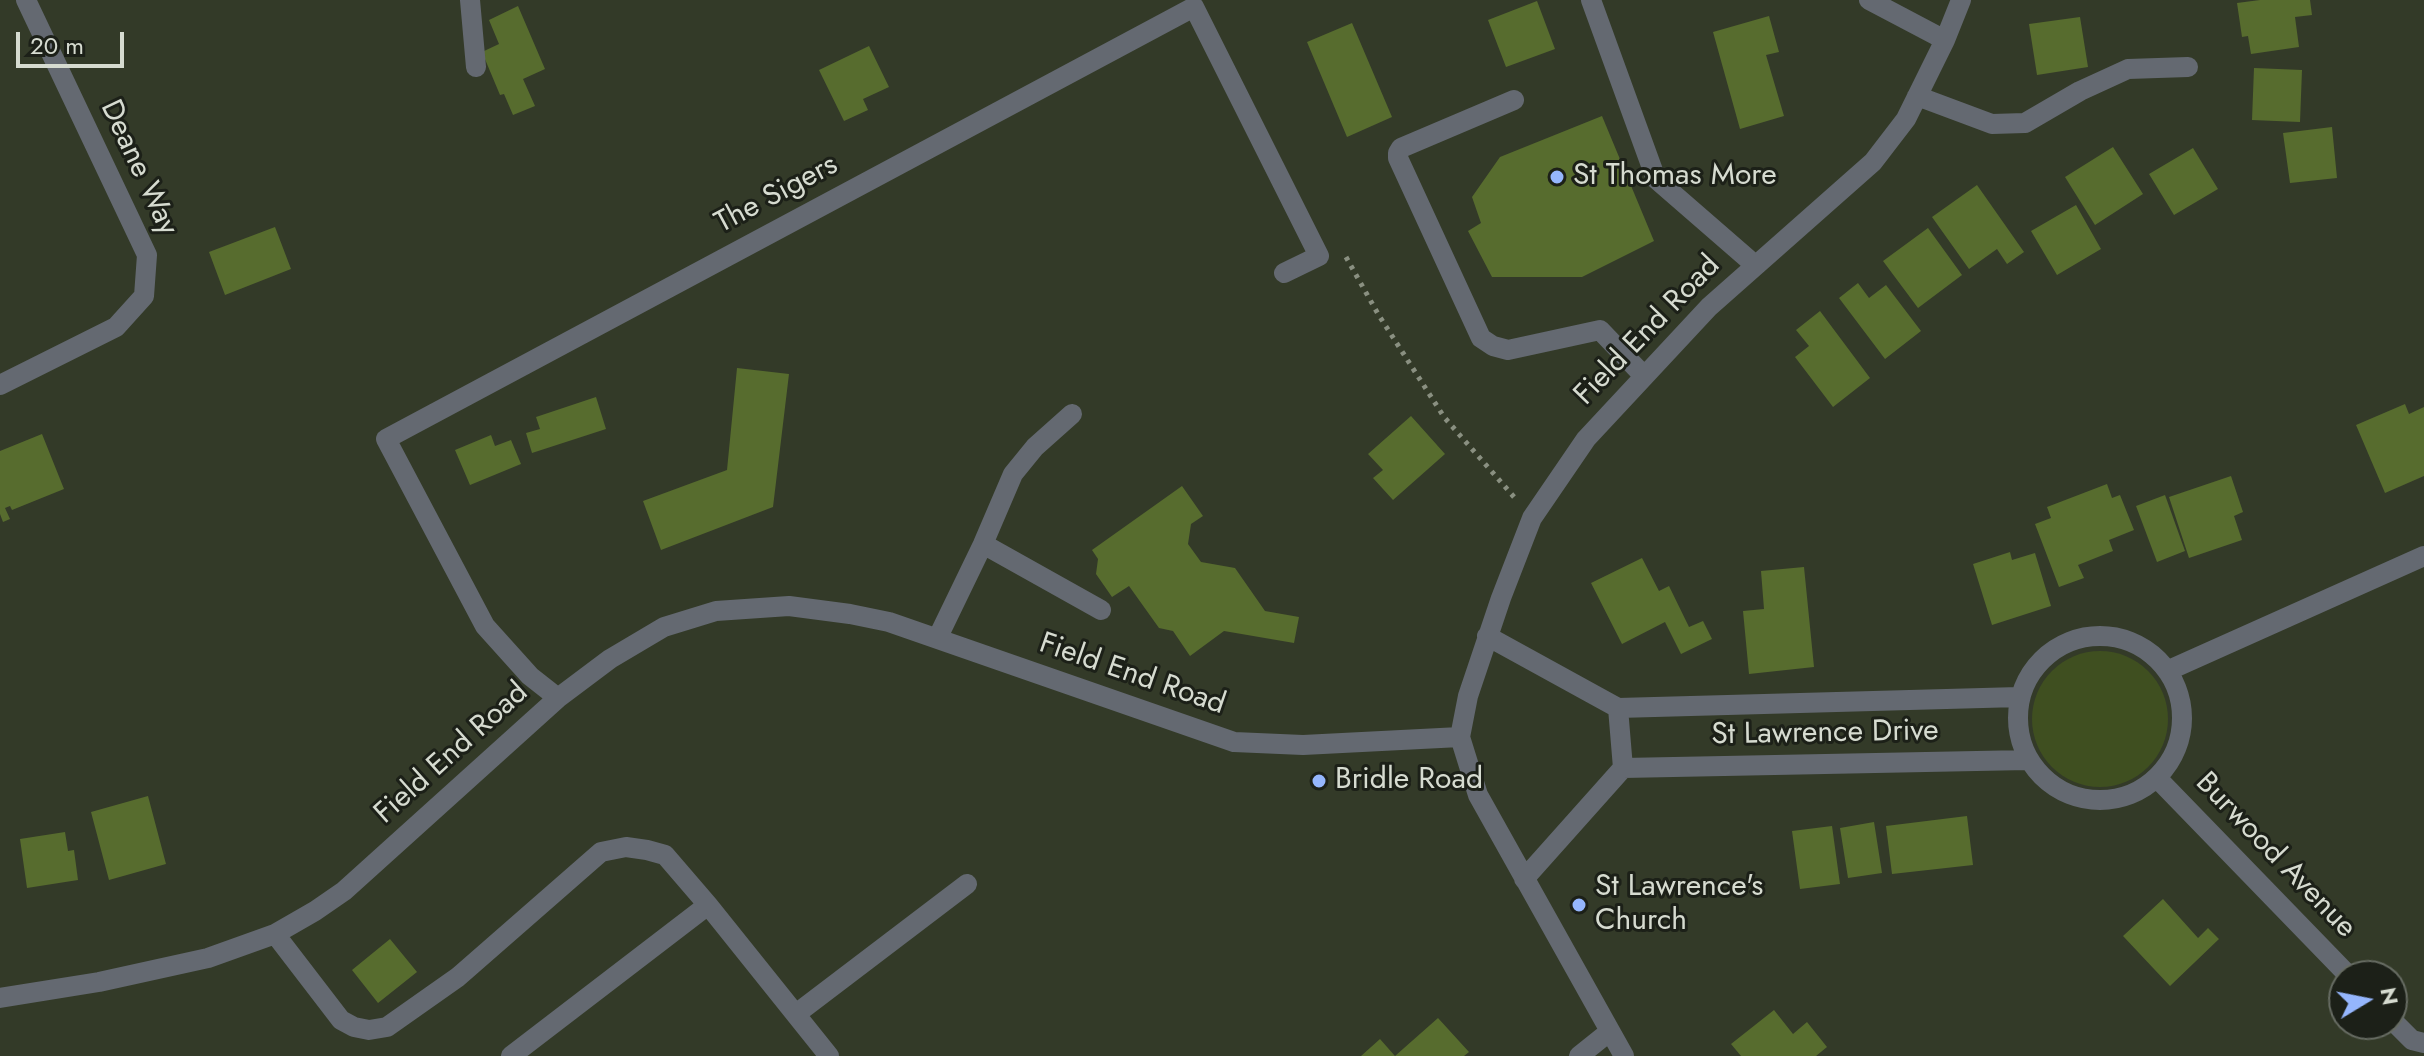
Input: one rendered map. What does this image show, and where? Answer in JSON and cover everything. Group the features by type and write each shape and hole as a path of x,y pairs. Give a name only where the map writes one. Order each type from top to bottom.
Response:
{"street":[{"name":"Deane Way","path":"0,385 116,327 144,296 147,255 26,0"},
{"path":"470,0 476,67"},
{"path":"1591,0 1656,179 1755,265"},
{"path":"1869,0 1945,40"},
{"name":"Field End Road","path":"0,998 99,982 208,958 275,934 344,891 558,698 610,659 664,627 716,611 764,606 815,608 889,622 1234,742 1262,745 1357,743 1460,737 1468,696 1487,636 1532,518 1586,439 1709,307 1873,162 1906,119 1961,0"},
{"name":"The Sigers","path":"558,698 530,676 485,626 386,439 1194,7 1319,256 1284,273"},
{"path":"1917,96 1992,124 2025,123 2080,91 2128,69 2188,67"},
{"path":"1514,100 1401,148 1398,153 1481,338 1493,346 1508,350 1600,330 1644,376"},
{"path":"938,637 1013,474 1035,447 1072,414"},
{"path":"983,544 1101,610"},
{"path":"2167,671 2424,556"},
{"path":"1487,636 1618,708 1623,768 1524,879"},
{"path":"2093,636 2130,641 2154,656 2167,671 2180,697 2181,730 2173,758 2157,778 2133,794 2110,801 2081,799 2056,789 2027,760 2018,733 2019,697 2032,670 2052,650 2065,643 2093,636"},
{"name":"St Lawrence Drive","path":"1618,708 2019,697"},
{"path":"1460,737 1478,795 1624,1056"},
{"name":"St Lawrence Drive","path":"1623,768 2027,760"},
{"name":"Burwood Avenue","path":"2157,778 2333,960"},
{"path":"275,934 341,1020 369,1030 387,1027 458,977 601,852 626,847 665,855 829,1056"},
{"path":"796,1014 967,884"},
{"path":"511,1056 708,905"},
{"path":"1579,1056 1609,1032"}],"path":[{"path":"1340,246 1378,314 1444,417 1532,518"}],"green space":[{"path":"2100,651 2126,657 2148,671 2162,693 2168,719 2162,745 2148,767 2126,781 2100,787 2074,781 2052,767 2038,745 2032,719 2038,693 2052,671 2074,657"}],"building":[{"path":"2310,0 2312,15 2295,17 2299,47 2251,54 2248,36 2242,37 2237,3"},
{"path":"1537,1 1555,49 1506,67 1488,20"},
{"path":"518,6 545,69 523,79 535,106 513,115 504,94 500,95 482,52 499,44 489,20"},
{"path":"1769,16 1779,52 1766,55 1784,116 1740,129 1713,32"},
{"path":"2080,17 2088,67 2037,75 2029,24"},
{"path":"1352,23 1392,117 1347,137 1307,42"},
{"path":"869,46 889,87 863,99 868,110 844,121 819,70"},
{"path":"2254,68 2302,70 2300,122 2252,120"},
{"name":"St Thomas More","path":"1602,116 1654,241 1582,277 1492,277 1468,231 1481,223 1472,197 1500,157"},
{"path":"2332,127 2337,178 2290,183 2283,133"},
{"path":"2113,147 2143,194 2095,225 2065,177"},
{"path":"2193,148 2218,189 2174,215 2149,174"},
{"path":"1977,185 2024,252 2007,264 1997,249 1969,269 1932,217"},
{"path":"2076,205 2101,249 2057,275 2031,231"},
{"path":"275,227 291,269 225,295 209,252"},
{"path":"1928,228 1962,275 1918,308 1883,261"},
{"path":"1858,283 1869,298 1886,285 1921,331 1885,359 1839,298"},
{"path":"1820,311 1870,378 1833,407 1795,357 1809,346 1796,330"},
{"path":"737,368 789,374 773,507 661,550 643,501 727,470"},
{"path":"596,397 606,429 532,453 526,433 540,429 536,417"},
{"path":"2405,404 2409,414 2424,407 2424,476 2385,493 2356,425"},
{"path":"1411,416 1445,454 1393,500 1373,478 1383,470 1368,454"},
{"path":"42,434 64,489 12,510 10,506 5,508 10,519 3,522 0,514 0,451"},
{"path":"491,435 495,446 511,440 521,464 470,485 455,450"},
{"path":"2231,476 2243,512 2234,516 2242,540 2189,558 2169,497"},
{"path":"2107,484 2112,498 2120,495 2134,530 2109,540 2113,551 2078,565 2084,578 2059,587 2035,524 2051,518 2047,507"},
{"path":"1182,486 1203,516 1191,524 1188,544 1201,562 1235,568 1265,611 1299,617 1294,643 1224,631 1190,656 1173,631 1159,628 1129,586 1112,597 1096,574 1098,559 1092,550"},
{"path":"2165,495 2185,551 2157,562 2136,506"},
{"path":"2010,552 2012,560 2035,553 2051,606 1992,625 1973,564"},
{"path":"1642,558 1659,591 1669,586 1689,627 1703,621 1712,639 1681,654 1665,622 1622,644 1591,583"},
{"path":"1804,567 1814,667 1749,674 1743,611 1764,609 1761,571"},
{"path":"148,796 166,864 109,880 91,812"},
{"path":"1967,816 1973,865 1892,874 1886,826"},
{"path":"1874,822 1882,873 1848,878 1840,828"},
{"path":"1832,826 1840,884 1800,889 1792,831"},
{"path":"65,832 68,851 74,850 78,880 27,888 20,839"},
{"path":"2163,899 2198,938 2208,928 2219,939 2170,986 2123,936"},
{"path":"390,939 417,972 378,1003 352,970"},
{"path":"1774,1010 1793,1034 1807,1022 1827,1047 1816,1056 1741,1056 1731,1044"},
{"path":"1438,1018 1469,1052 1464,1056 1395,1056"},
{"path":"1380,1039 1395,1056 1361,1056"}],"place":[{"name":"St Thomas More","path":"1557,177"},
{"name":"Bridle Road","path":"1319,781"},
{"name":"St Lawrence's Church","path":"1579,905"}]}
